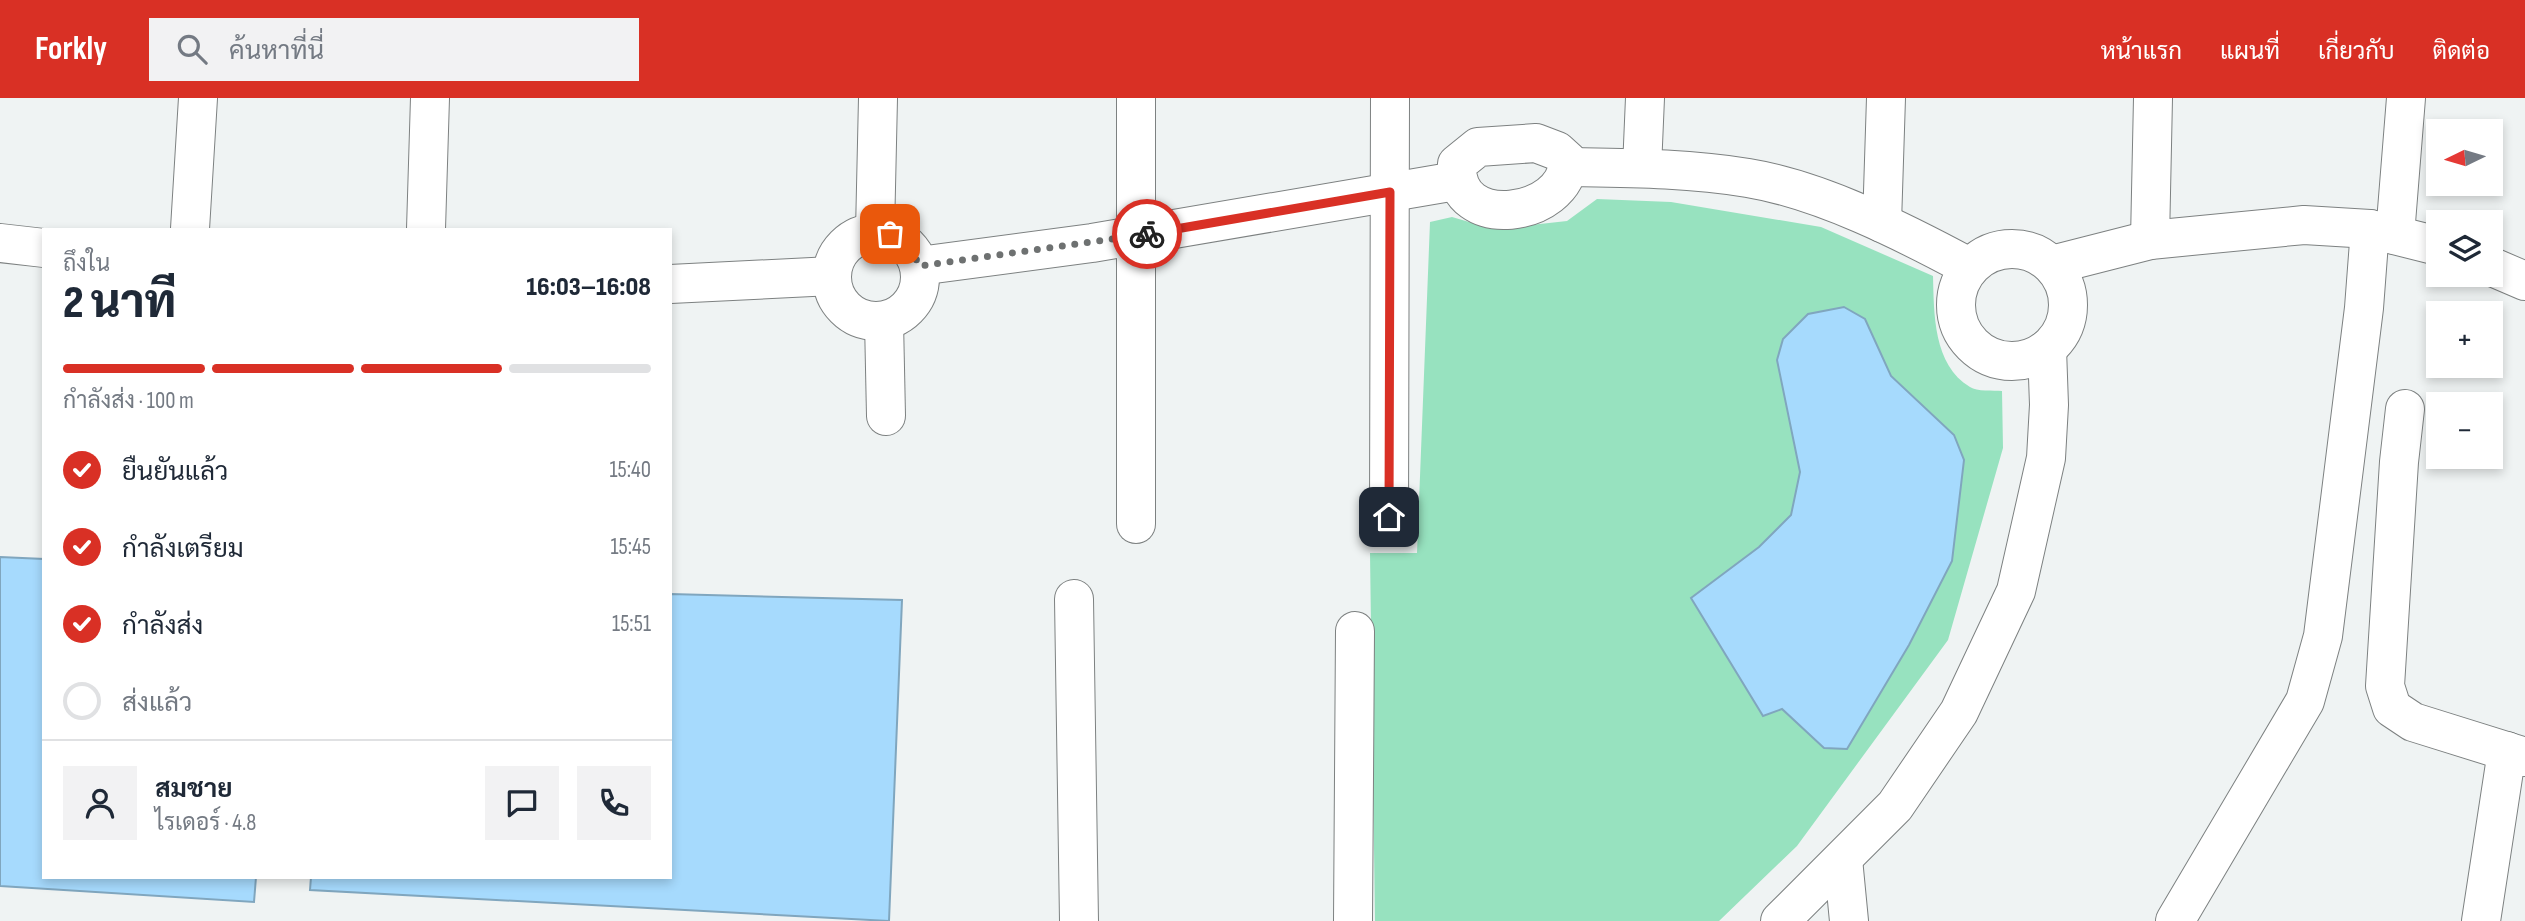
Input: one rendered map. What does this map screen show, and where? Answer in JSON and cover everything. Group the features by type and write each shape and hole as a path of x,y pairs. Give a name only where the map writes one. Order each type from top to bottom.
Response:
{"street":[{"path":"190,228 198,98"},
{"path":"426,228 430,98"},
{"path":"875,232 878,98"},
{"path":"1136,98 1136,524"},
{"path":"1389,517 1390,98"},
{"path":"1642,168 1645,98"},
{"path":"1882,223 1886,98"},
{"path":"2150,240 2153,98"},
{"path":"2175,921 2305,701 2323,636 2364,308 2382,232 2406,98"},
{"path":"1536,143 1557,151 1567,161 1566,177 1549,197 1519,209 1486,209 1463,193 1456,181 1457,164 1478,147 1536,143"},
{"path":"1567,167 1693,170 1751,178 1830,202 1882,223 1969,267"},
{"path":"919,266 1136,236 1456,181"},
{"path":"2052,265 2150,240 2304,225 2382,232 2426,243"},
{"path":"875,232 903,241 914,252 919,266 920,281 913,301 898,316 884,321 856,317 845,309 836,297 832,276 837,254 847,242 860,235 875,232"},
{"path":"0,243 42,248"},
{"path":"2001,248 2020,248 2037,254 2052,265 2063,280 2068,299 2067,318 2060,335 2047,349 2030,359 2012,362 1993,359 1977,350 1965,337 1956,319 1955,300 1959,283 1969,267 1984,255 2001,248"},
{"path":"2503,272 2525,281"},
{"path":"672,284 832,276"},
{"path":"884,321 886,416"},
{"path":"1780,921 1895,806 1959,712 2016,592 2046,458 2049,405 2047,349"},
{"path":"2405,409 2399,462 2385,686 2392,708 2413,722 2516,754 2481,921"},
{"path":"1074,599 1079,921"},
{"path":"1353,921 1355,631"},
{"path":"1843,859 1849,921"}],"green space":[{"path":"1597,199 1671,202 1821,227 1933,276 1935,322 1942,352 1949,366 1973,389 2002,391 2003,448 1948,640 1797,846 1719,921 1375,921 1370,553 1417,553 1430,222 1452,217 1493,229 1567,221"}],"water":[{"path":"1844,307 1865,319 1891,376 1954,435 1964,460 1952,561 1909,645 1847,749 1824,748 1782,709 1763,716 1691,598 1759,547 1791,515 1800,472 1777,360 1783,339 1808,314"},
{"path":"0,557 42,559 42,879 256,879 254,902 0,886"},
{"path":"672,594 902,600 889,921 310,890 311,879 672,879"}],"way so far":[{"path":"890,234 903,241 914,252 919,266 1147,234"}],"route":[{"path":"1147,234 1390,192 1389,517"}]}
